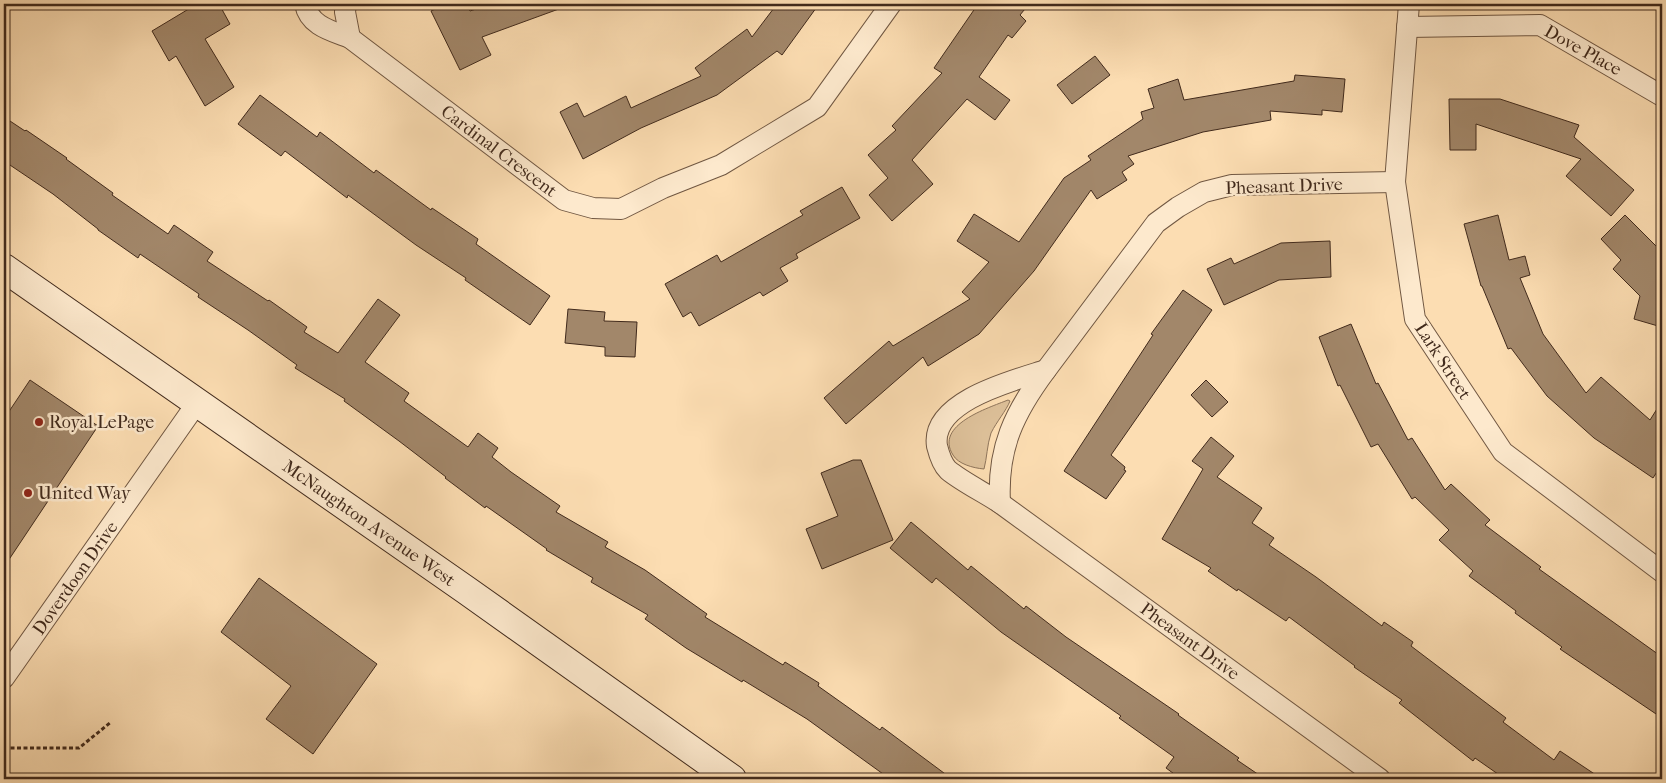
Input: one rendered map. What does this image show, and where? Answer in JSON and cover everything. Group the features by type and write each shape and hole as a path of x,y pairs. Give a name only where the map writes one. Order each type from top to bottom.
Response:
{"main road":[{"name":"McNaughton Avenue West","path":"4,268 466,590 732,779"}],"street":[{"name":"Cardinal Crescent","path":"305,4 314,22 350,38 564,200 593,208 620,209 663,188 721,165 817,107 891,4"},
{"path":"346,4 345,12 350,38"},
{"name":"Lark Street","path":"1409,4 1395,182 1415,318 1503,452 1662,572"},
{"name":"Dove Place","path":"1408,27 1540,25 1662,96"},
{"name":"Pheasant Drive","path":"1000,503 999,483 1002,459 1008,435 1017,413 1046,370 1156,223 1178,206 1204,192 1232,185 1395,182"},
{"name":"Pheasant Drive","path":"1046,370 994,388 966,401 949,414 939,427 936,442 939,456 947,469 1000,503 1380,779"},
{"name":"Doverdoon Drive","path":"4,678 197,404"}],"path":[{"path":"4,748 79,748 111,722"}],"shaded area":[{"path":"1008,400 1010,401 1008,405 991,433 984,469 971,467 958,461 953,455 949,444 951,435 957,427 977,413"}],"building":[{"path":"197,4 219,4 230,24 205,39 234,87 205,106 176,56 169,61 152,31"},
{"path":"445,4 466,4 470,11 491,4 567,4 567,6 482,37 491,55 460,70 431,11"},
{"path":"777,4 819,4 782,55 777,51 717,95 641,128 583,159 560,112 577,103 584,117 626,96 631,108 701,76 695,68 747,29 752,37"},
{"path":"978,4 1029,4 1020,15 1026,21 1012,38 1008,35 979,77 1010,100 995,120 967,99 912,160 933,184 892,221 869,195 888,178 868,155 896,130 892,126 942,73 934,68"},
{"path":"1095,56 1110,75 1072,104 1057,85"},
{"path":"1295,75 1345,79 1342,112 1322,110 1322,115 1270,111 1271,120 1203,132 1128,156 1134,164 1122,172 1127,180 1097,199 1091,190 1034,271 979,334 928,366 923,357 846,424 824,398 889,341 893,346 970,299 962,292 989,262 957,241 974,214 1019,242 1064,178 1091,160 1088,156 1143,119 1141,112 1154,108 1148,89 1178,79 1184,100 1294,81"},
{"path":"260,95 317,137 320,132 374,173 376,170 431,210 432,208 478,239 476,244 550,296 530,325 348,195 347,198 285,151 281,156 238,124"},
{"path":"1449,99 1500,99 1579,125 1574,137 1634,190 1611,216 1566,176 1581,159 1476,124 1476,150 1450,150"},
{"path":"4,117 67,158 113,193 112,195 168,234 174,225 213,252 207,261 269,300 307,327 304,332 338,353 378,299 400,315 365,362 409,393 404,401 468,447 478,433 498,448 492,457 560,506 556,512 608,542 605,547 645,570 707,614 705,617 783,665 785,662 819,683 818,686 880,730 882,727 952,779 890,779 807,719 686,648 645,619 648,615 591,582 593,578 546,550 486,506 485,508 344,401 345,399 295,368 297,365 198,297 199,294 140,254 138,258 98,230 53,194 4,161"},
{"path":"842,187 860,218 796,254 798,258 780,268 788,281 763,296 760,292 699,326 691,312 683,317 665,284 717,255 721,262 803,215 800,211"},
{"path":"1498,215 1509,260 1525,256 1530,275 1520,278 1543,334 1586,393 1601,377 1650,420 1662,401 1662,464 1653,478 1594,438 1547,396 1511,348 1508,349 1481,286 1464,224"},
{"path":"1625,215 1662,252 1662,308 1658,326 1634,319 1640,296 1613,269 1621,260 1601,239"},
{"path":"1330,241 1331,277 1279,280 1224,305 1207,269 1231,258 1234,264 1281,243"},
{"path":"1183,290 1212,310 1111,455 1125,467 1124,470 1126,471 1106,499 1064,471 1153,335 1151,334"},
{"path":"568,309 605,312 604,321 637,322 635,357 605,356 605,347 565,343"},
{"path":"1351,324 1376,384 1378,383 1408,440 1412,438 1445,490 1451,484 1490,520 1485,525 1541,567 1539,569 1662,657 1662,718 1560,649 1562,647 1469,576 1473,571 1439,540 1449,530 1415,497 1412,499 1378,444 1371,447 1340,385 1338,386 1319,337"},
{"name":"United Way","path":"30,380 98,426 4,567 4,419"},
{"path":"1206,380 1228,402 1212,417 1191,395"},
{"path":"1211,437 1234,456 1217,477 1262,508 1252,523 1274,538 1269,545 1382,626 1384,622 1413,642 1411,646 1506,718 1503,722 1554,760 1560,751 1602,779 1505,779 1475,758 1473,761 1399,703 1402,700 1354,667 1289,617 1286,621 1238,589 1237,591 1208,571 1211,568 1162,539 1203,469 1192,461"},
{"path":"853,460 861,460 893,540 822,569 806,529 838,516 821,473"},
{"path":"911,522 968,570 971,566 1024,609 1026,606 1066,637 1179,714 1239,758 1237,760 1265,779 1181,779 1166,768 1174,757 1119,718 1121,716 1001,632 936,578 932,583 890,548"},
{"path":"259,578 377,664 313,754 266,719 291,686 221,632"}],"place":[{"name":"Royal LePage","path":"39,422"},
{"name":"United Way","path":"28,493"}]}
